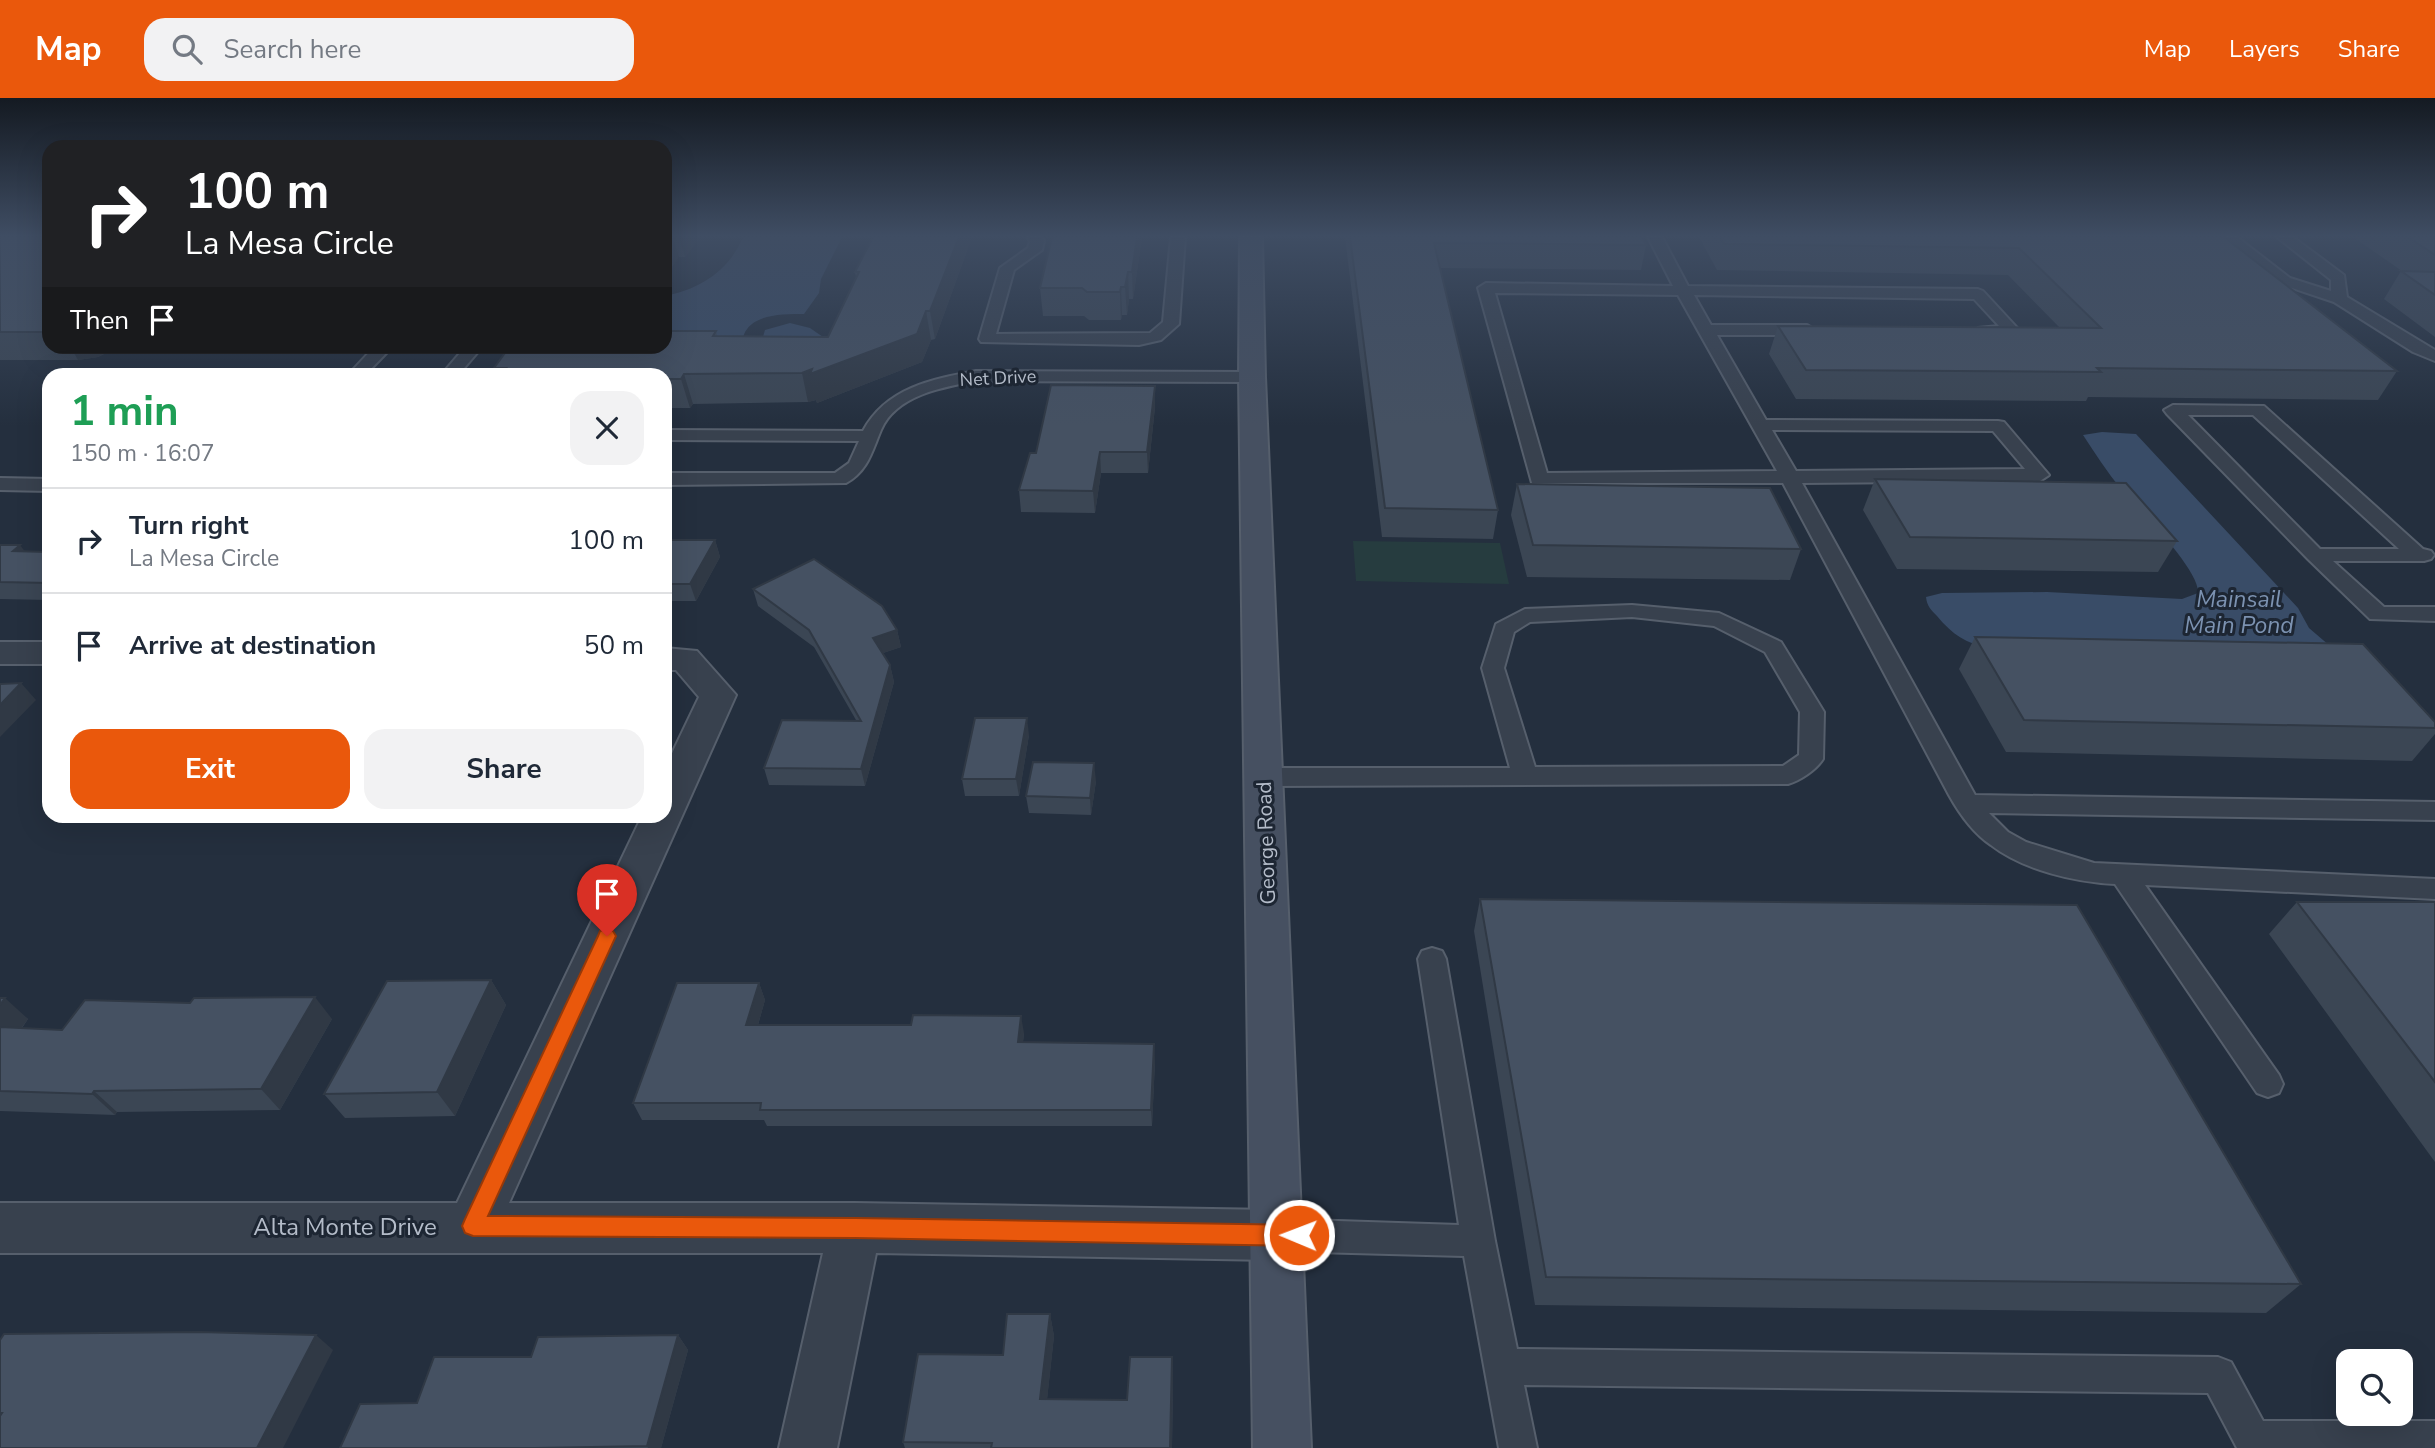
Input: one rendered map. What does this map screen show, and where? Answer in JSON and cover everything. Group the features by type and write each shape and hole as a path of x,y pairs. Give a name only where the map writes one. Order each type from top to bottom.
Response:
{"street":[{"name":"George Road","path":"1251,300 1282,1448"},
{"path":"0,653 42,653"},
{"path":"672,659 685,659 718,695 672,795"},
{"path":"473,1226 659,823"},
{"name":"Alta Monte Drive","path":"0,1228 855,1228 1278,1235"},
{"path":"807,1448 855,1228"}],"lane":[{"name":"Net Drive","path":"998,300 987,340 1139,340 1155,337 1171,324 1173,300"},
{"path":"1489,300 1539,479 2040,475 1998,426 1758,425"},
{"path":"1689,300 1789,476 1968,804 1985,826 2005,843 2042,859 2094,873 2435,889"},
{"path":"1970,331 2012,331 1984,300"},
{"path":"2341,300 2419,349 2435,356"},
{"path":"1706,330 1818,330"},
{"path":"976,376 987,340"},
{"path":"362,368 377,354"},
{"path":"455,368 468,354"},
{"name":"Net Drive","path":"672,479 839,479 858,467 878,421 891,407 910,394 939,383 976,376 1252,377"},
{"path":"2426,555 2258,410 2173,410 2315,555 2378,614 2435,614"},
{"path":"672,435 871,436"},
{"path":"0,484 42,485"},
{"path":"2315,555 2426,555"},
{"path":"1264,777 1787,775 1811,759 1812,712 1773,647 1719,620 1632,611 1525,616 1504,629 1493,668 1525,776"},
{"path":"1968,804 2435,811"},
{"path":"2124,876 2268,1084"},
{"path":"1432,959 1478,1241 1518,1448"},
{"path":"1278,1235 1478,1241"},
{"path":"1503,1367 2218,1375 2255,1444 2435,1440"}],"green space":[{"path":"1353,541 1500,543 1509,584 1356,581"}],"water":[{"path":"672,300 814,300 804,314 772,316 754,323 743,337 742,349 672,346"},
{"path":"790,323 810,328 823,337 762,340 765,330"},
{"name":"Mainsail Main Pond","path":"2102,432 2136,434 2298,608 2309,628 2330,646 1990,648 1966,641 1949,628 1930,608 1926,597 1942,593 2047,592 2182,599 2198,593 2196,583 2179,555 2121,489 2083,435"}],"building":[{"path":"0,300 42,300 42,332 0,332"},
{"path":"846,300 934,300 930,311 926,311 917,334 810,374 812,369 802,373 684,374 681,379 672,379 672,368 494,368 504,354 672,354 672,331 716,331 713,336 828,337"},
{"path":"1358,300 1448,300 1498,510 1385,508"},
{"path":"2072,300 2305,300 2397,371 2097,368 2101,372 1806,370 1778,326 2101,328"},
{"path":"1051,385 1155,386 1147,452 1100,452 1093,491 1019,490 1030,453 1036,453"},
{"path":"1875,479 2126,483 2177,541 1910,537"},
{"path":"1517,484 1770,488 1801,549 1533,545"},
{"path":"672,540 715,540 690,584 672,584"},
{"path":"0,545 20,545 13,551 42,552 42,583 0,582"},
{"path":"814,559 882,606 897,630 873,638 890,665 861,769 764,768 782,720 861,721 809,630 753,589"},
{"path":"1975,637 2363,644 2435,722 2435,728 2024,720"},
{"path":"21,683 0,705 0,684"},
{"path":"975,718 1027,718 1016,779 962,779"},
{"path":"1033,762 1094,763 1090,798 1026,796"},
{"path":"1480,899 2077,905 2301,1284 1546,1277"},
{"path":"2297,902 2435,902 2435,1082"},
{"path":"491,980 437,1092 324,1094 387,981"},
{"path":"677,983 759,983 746,1025 911,1025 913,1015 1021,1016 1018,1042 1154,1044 1151,1110 760,1110 761,1103 633,1103"},
{"path":"315,997 261,1089 94,1091 92,1094 0,1091 0,1027 62,1030 85,1000 190,1003 194,998"},
{"path":"1007,1314 1050,1314 1040,1399 1127,1400 1130,1357 1172,1357 1170,1448 991,1448 992,1443 903,1442 918,1354 1003,1355"},
{"path":"199,1332 316,1335 257,1448 0,1448 0,1340 4,1334"},
{"path":"678,1335 647,1446 340,1448 360,1404 417,1403 434,1357 531,1357 538,1337"}],"route":[{"path":"607,936 473,1226 855,1228 1299,1235"}]}
